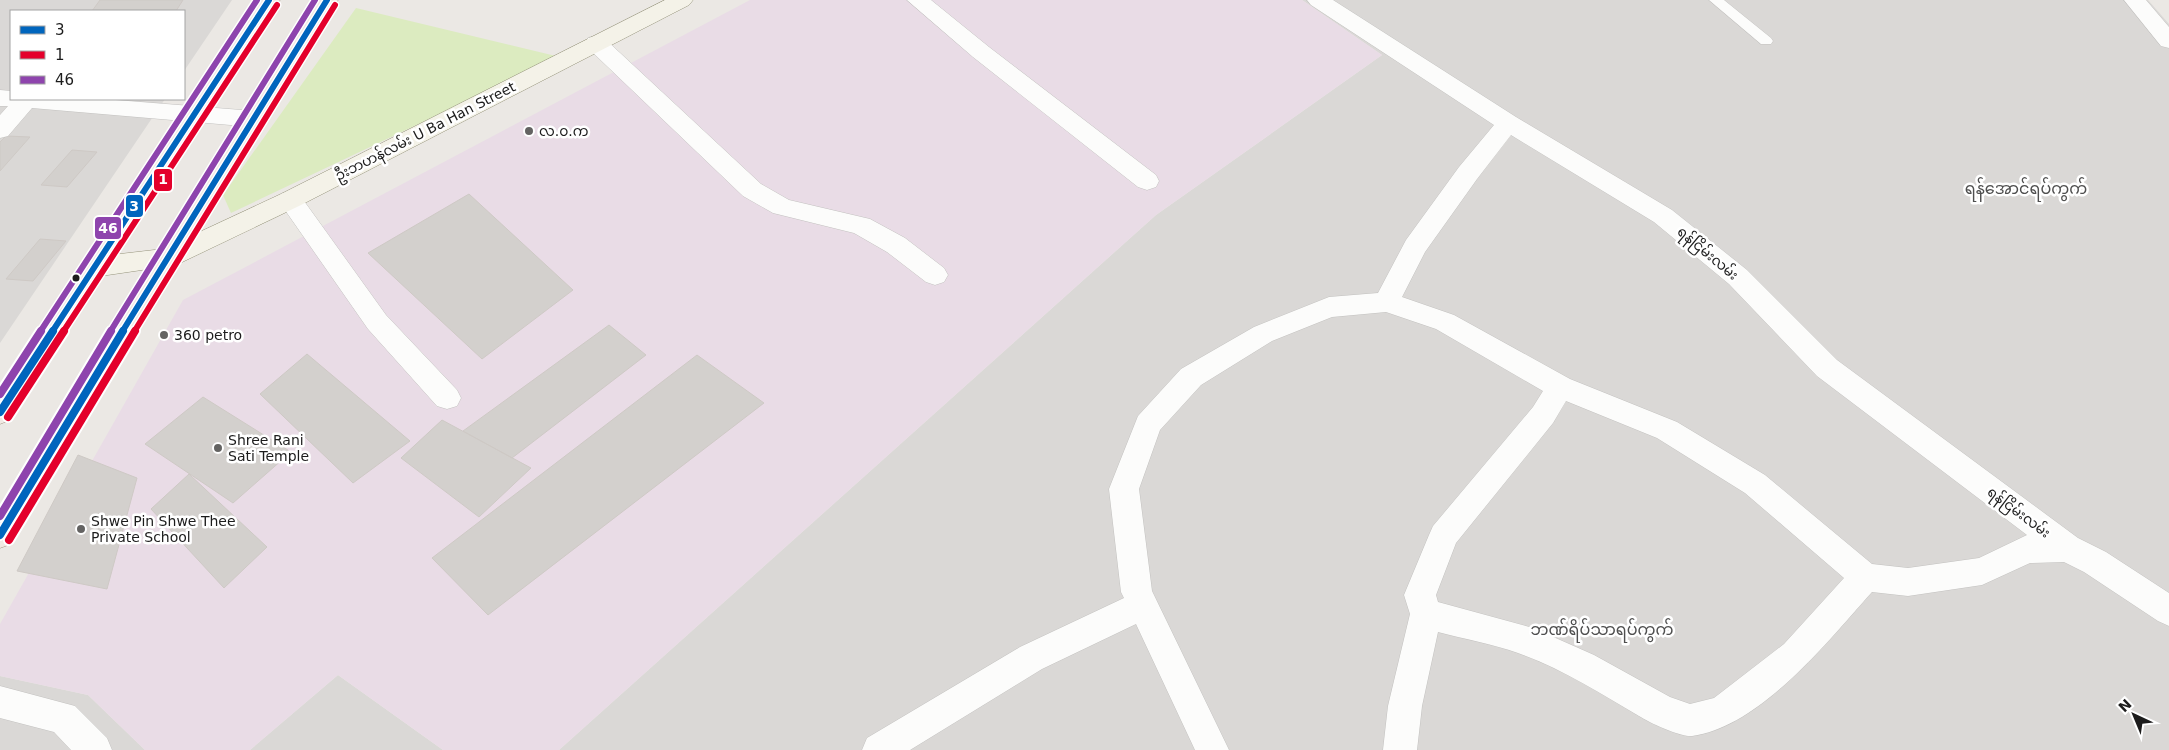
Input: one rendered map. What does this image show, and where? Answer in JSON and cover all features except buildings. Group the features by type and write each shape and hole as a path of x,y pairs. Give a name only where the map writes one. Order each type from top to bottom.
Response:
{"main road":[{"path":"0,412 269,0"},
{"path":"0,535 167,258 327,0"}],"street":[{"name":"ဦးဘဟန်လမ်း U Ba Han Street","path":"94,267 167,258 290,200 682,0"},
{"path":"918,0 981,52 1148,181"},
{"name":"ရန်ငြိမ်းလမ်း","path":"1318,0 1508,123 1663,216 1738,277 1827,368 2067,548 2095,562 2169,611"},
{"path":"2134,0 2169,41"},
{"path":"596,43 752,190 782,207 861,226 896,245 936,275"},
{"path":"17,100 254,119"},
{"path":"0,130 26,101"},
{"path":"1386,302 1415,247 1468,173 1508,123"},
{"path":"290,200 377,322 448,398"},
{"path":"1212,750 1137,592 1124,489 1148,424 1191,377 1262,334 1329,307 1386,302 1445,322 1560,387 1667,430 1755,484 1866,577 1908,582 1982,572 2027,548 2067,548"},
{"path":"1400,750 1405,706 1426,614 1420,595 1444,535 1543,415 1560,387"},
{"path":"1426,614 1522,639 1583,666 1662,711 1690,720 1722,712 1760,684 1795,655 1866,577"},
{"path":"880,750 1032,658 1143,605"},
{"path":"0,702 63,718 95,750"}],"lane":[{"path":"1716,0 1766,41"}],"shaded area":[{"path":"0,0 232,0 185,70 185,10 10,10 10,100 164,100 0,343"},
{"path":"750,0 1302,0 1382,55 1156,215 559,750 443,750 338,675 250,750 145,750 88,695 0,676 0,624 183,300"},
{"path":"1302,0 2148,0 2169,24 2169,750 559,750 1156,215 1382,55"},
{"path":"338,675 443,750 250,750"},
{"path":"0,676 88,695 145,750 0,750"}],"green space":[{"path":"356,8 560,57 231,213 223,195"}],"transit line":[{"name":"46","path":"0,394 257,0"},
{"name":"3","path":"0,412 269,0"},
{"name":"46","path":"0,516 158,253 315,0"},
{"name":"3","path":"0,535 167,258 327,0"},
{"name":"1","path":"8,417 277,5"},
{"name":"1","path":"9,540 176,263 335,5"}],"place":[{"name":"လ.၀.က","path":"529,131"},
{"name":"360 petro","path":"164,335"},
{"name":"Shree Rani Sati Temple","path":"218,448"},
{"name":"Shwe Pin Shwe Thee Private School","path":"81,529"}],"district":[{"name":"ရန်အောင်ရပ်ကွက်","path":"2026,188"},
{"name":"ဘဏ်ရိပ်သာရပ်ကွက်","path":"1602,629"}]}
